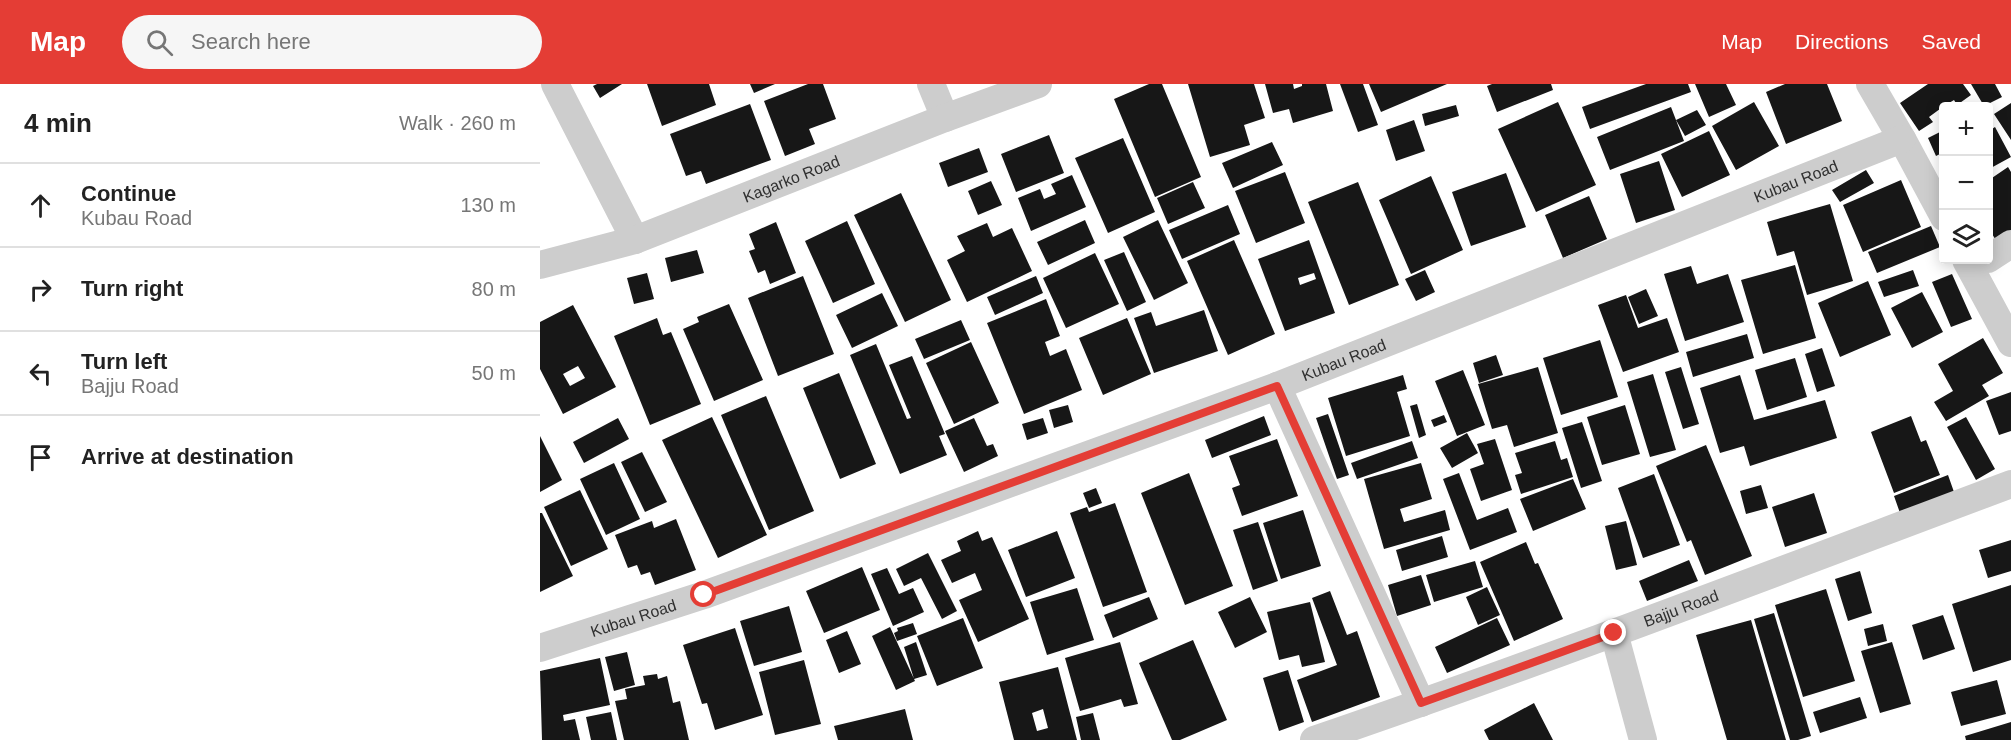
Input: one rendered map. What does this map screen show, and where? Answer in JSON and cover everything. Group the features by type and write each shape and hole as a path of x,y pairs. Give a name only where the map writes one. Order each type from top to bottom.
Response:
{"street":[{"path":"555,84 635,240"},
{"path":"931,84 945,118"},
{"name":"Kagarko Road","path":"540,265 635,240 945,118 1038,84"},
{"path":"1870,84 1940,210"},
{"name":"Kubau Road","path":"540,648 704,595 1277,386 1902,139"},
{"path":"1993,254 2011,244"},
{"path":"1979,264 2011,343"},
{"path":"1277,386 1421,703"},
{"name":"Bajju Road","path":"1314,740 1614,633 2011,484"},
{"path":"1614,633 1643,740"}],"building":[{"path":"622,84 600,98 593,86"},
{"path":"647,84 709,84 716,105 662,126"},
{"path":"750,84 775,84 754,93"},
{"path":"808,84 823,84 836,119 809,129 815,144 785,156 764,101"},
{"path":"1149,84 1162,84 1201,177 1155,197 1114,99"},
{"path":"1188,84 1254,84 1265,118 1244,125 1250,145 1210,157"},
{"path":"1265,84 1293,84 1294,89 1302,84 1326,84 1333,111 1293,123 1289,109 1273,113"},
{"path":"1340,84 1363,84 1378,125 1358,132"},
{"path":"1369,84 1447,84 1381,112"},
{"path":"1492,84 1551,84 1553,90 1497,112 1487,86"},
{"path":"1646,84 1688,84 1691,92 1590,129 1582,107"},
{"path":"1695,84 1726,84 1736,105 1709,117"},
{"path":"1785,84 1827,84 1842,121 1786,144 1766,92"},
{"path":"1928,84 1963,84 1971,95 1961,102 1954,100 1939,102 1939,110 1929,117 1933,122 1919,131 1900,103"},
{"path":"1971,84 1995,84 2002,97 1992,102 1982,102"},
{"path":"1558,102 1596,185 1536,212 1498,129"},
{"path":"1754,102 1779,146 1736,170 1712,126"},
{"path":"2011,103 2011,140 1994,114"},
{"path":"750,104 771,160 706,184 701,171 686,176 670,134"},
{"path":"1456,105 1459,116 1425,126 1422,114"},
{"path":"1671,107 1684,141 1610,170 1597,137"},
{"path":"1697,110 1706,125 1685,136 1676,120"},
{"path":"1414,120 1425,151 1396,161 1386,130"},
{"path":"1995,127 2011,157 1993,167 1993,156 1993,128"},
{"path":"1709,131 1730,175 1682,197 1661,154"},
{"path":"1939,132 1939,154 1936,156 1928,138"},
{"path":"1049,135 1064,173 1016,192 1001,154"},
{"path":"1123,138 1155,212 1108,233 1075,158"},
{"path":"1272,142 1283,165 1233,188 1222,163"},
{"path":"979,148 988,172 948,187 939,163"},
{"path":"1659,161 1675,210 1636,223 1620,174"},
{"path":"2008,167 2011,172 2011,233 1997,242 1993,236 1993,177"},
{"path":"1866,170 1874,183 1840,202 1832,190"},
{"path":"1285,172 1305,223 1256,243 1235,191"},
{"path":"1506,173 1526,227 1471,246 1452,192"},
{"path":"1072,175 1086,207 1031,231 1018,198 1040,189 1044,199 1056,194 1051,184"},
{"path":"1431,176 1463,250 1411,274 1379,200"},
{"path":"1901,180 1921,227 1863,252 1843,205"},
{"path":"991,181 1002,205 978,215 968,191"},
{"path":"1193,182 1205,208 1168,224 1157,198"},
{"path":"1358,182 1399,285 1349,305 1308,202"},
{"path":"901,193 951,300 905,322 854,215"},
{"path":"1589,196 1607,239 1563,258 1545,215"},
{"path":"1830,204 1853,281 1807,295 1794,251 1777,256 1767,222"},
{"path":"1228,205 1240,234 1182,259 1169,230"},
{"path":"1085,220 1095,243 1048,265 1037,242"},
{"path":"1158,220 1188,283 1154,300 1123,237"},
{"path":"847,221 875,284 833,303 805,241"},
{"path":"776,222 796,273 770,284 765,270 758,273 749,251 755,249 749,234"},
{"path":"987,223 993,237 1012,228 1032,271 967,302 947,260 965,251 957,236"},
{"path":"1931,226 1939,245 1939,247 1877,273 1868,252"},
{"path":"1234,240 1275,334 1228,355 1187,261"},
{"path":"1309,240 1335,313 1285,331 1258,259","holes":["1314,273 1316,279 1300,285 1298,278"]},
{"path":"697,250 704,273 671,282 665,258"},
{"path":"1124,252 1146,302 1127,311 1104,260"},
{"path":"1095,253 1119,304 1066,328 1043,278"},
{"path":"1795,265 1816,338 1763,354 1741,280"},
{"path":"1691,266 1697,284 1728,274 1744,322 1685,341 1664,274"},
{"path":"1425,270 1435,292 1416,301 1405,279"},
{"path":"1913,270 1919,286 1884,297 1878,282"},
{"path":"647,273 654,299 634,304 627,278"},
{"path":"1952,274 1972,319 1951,327 1932,282"},
{"path":"803,276 834,354 778,376 748,298"},
{"path":"1036,276 1043,293 995,315 987,297"},
{"path":"1868,281 1891,335 1840,357 1818,303"},
{"path":"1646,289 1658,316 1639,324 1628,297"},
{"path":"1922,292 1943,332 1912,348 1891,308"},
{"path":"882,293 898,326 852,348 836,315"},
{"path":"1626,295 1638,328 1667,318 1679,352 1623,372 1598,305"},
{"path":"1046,299 1060,336 1045,342 1050,356 1066,349 1082,390 1024,414 987,323"},
{"path":"729,304 763,380 714,401 683,329 699,322 697,317"},
{"path":"573,305 616,387 563,414 540,369 540,322","holes":["578,366 585,378 570,386 563,374"]},
{"path":"1204,310 1218,351 1154,373 1134,318 1151,312 1156,326"},
{"path":"657,318 663,335 671,332 701,404 650,425 614,336"},
{"path":"1127,318 1151,374 1103,395 1079,338"},
{"path":"961,320 970,340 924,359 915,339"},
{"path":"1747,334 1754,358 1693,377 1686,352"},
{"path":"1983,338 2003,373 1982,385 1989,396 1946,421 1934,402 1953,391 1938,364"},
{"path":"1600,340 1618,397 1561,415 1543,358"},
{"path":"971,342 999,403 954,424 926,363"},
{"path":"876,344 907,419 911,418 889,365 912,356 945,434 939,436 947,455 900,474 850,355"},
{"path":"1822,348 1835,386 1817,392 1805,354"},
{"path":"1496,355 1503,375 1479,383 1473,363"},
{"path":"1795,358 1807,397 1767,410 1755,370"},
{"path":"1538,367 1558,433 1514,447 1507,425 1492,429 1478,384"},
{"path":"1681,367 1699,424 1683,429 1665,372"},
{"path":"1463,370 1485,425 1457,436 1435,381"},
{"path":"839,373 876,464 840,479 803,388"},
{"path":"1653,374 1676,450 1650,457 1627,382"},
{"path":"1403,375 1407,389 1397,392 1410,436 1346,456 1328,398"},
{"path":"1740,375 1754,420 1825,400 1837,438 1750,466 1744,446 1720,453 1700,388"},
{"path":"2011,392 2011,431 1999,435 1986,401"},
{"path":"766,396 814,511 769,530 721,415"},
{"path":"1417,404 1426,435 1419,438 1410,406"},
{"path":"1068,405 1073,422 1054,428 1049,410"},
{"path":"1625,405 1640,454 1602,465 1587,417"},
{"path":"1328,414 1349,475 1337,479 1316,418"},
{"path":"1444,415 1447,422 1434,427 1431,420"},
{"path":"1264,416 1271,435 1212,458 1205,440"},
{"path":"1911,416 1921,442 1926,440 1940,475 1894,493 1871,432"},
{"path":"712,417 767,535 718,558 662,440"},
{"path":"1966,417 1995,469 1976,480 1947,427"},
{"path":"618,418 629,439 584,463 573,442"},
{"path":"974,418 987,446 993,444 998,456 964,472 945,431"},
{"path":"1043,418 1048,433 1027,440 1022,424"},
{"path":"1582,422 1602,481 1581,488 1562,428"},
{"path":"1467,433 1478,453 1452,468 1440,448"},
{"path":"540,436 562,480 540,492"},
{"path":"1277,439 1298,496 1242,516 1232,488 1240,485 1229,456"},
{"path":"1495,439 1512,490 1481,501 1470,469 1484,464 1477,444"},
{"path":"1412,441 1418,458 1357,479 1351,463"},
{"path":"1555,441 1561,460 1567,458 1573,477 1521,494 1515,475 1522,473 1515,453"},
{"path":"1706,445 1752,556 1705,575 1691,540 1687,542 1656,466"},
{"path":"642,452 667,502 645,512 621,462"},
{"path":"614,463 640,519 606,535 580,479"},
{"path":"1421,463 1432,499 1400,509 1404,522 1445,510 1450,530 1384,549 1364,479"},
{"path":"1189,473 1233,586 1185,605 1141,493"},
{"path":"1459,473 1477,520 1508,508 1517,532 1470,550 1443,479"},
{"path":"1654,474 1680,545 1643,558 1618,488"},
{"path":"1948,475 1954,492 1900,513 1894,496"},
{"path":"1573,479 1586,509 1533,531 1520,499"},
{"path":"1761,485 1768,508 1746,514 1740,491"},
{"path":"1096,488 1102,503 1089,508 1083,493"},
{"path":"580,490 608,549 571,566 544,507"},
{"path":"1814,493 1827,533 1785,547 1772,507"},
{"path":"1115,503 1147,592 1103,607 1070,513 1087,507 1089,512"},
{"path":"1303,510 1321,566 1281,579 1263,523"},
{"path":"540,513 573,576 540,592"},
{"path":"676,519 696,570 655,585 650,572 641,575 637,565 628,568 615,535 652,521 654,528"},
{"path":"1626,521 1637,565 1616,570 1605,526"},
{"path":"1258,522 1278,581 1253,590 1233,530"},
{"path":"978,531 982,541 992,537 1029,619 978,642 959,600 982,590 975,573 952,583 941,560 961,551 957,541"},
{"path":"1057,531 1075,578 1026,597 1008,550"},
{"path":"1442,536 1448,557 1402,571 1396,550"},
{"path":"2011,540 2011,571 1988,578 1979,550"},
{"path":"1526,542 1563,619 1514,641 1480,562"},
{"path":"928,553 957,611 942,619 921,578 904,586 896,569"},
{"path":"1689,560 1698,581 1647,601 1639,581"},
{"path":"1475,561 1483,587 1434,602 1426,575"},
{"path":"862,567 880,610 824,633 806,591"},
{"path":"887,568 899,594 913,588 924,612 893,626 871,574"},
{"path":"1860,571 1872,613 1848,621 1835,579"},
{"path":"1421,575 1431,605 1397,616 1388,585"},
{"path":"2011,585 2011,660 1973,672 1952,604"},
{"path":"1487,587 1500,615 1478,625 1466,597"},
{"path":"1077,588 1094,640 1047,655 1030,602"},
{"path":"1826,589 1855,681 1803,697 1775,605"},
{"path":"1330,591 1347,635 1357,631 1380,697 1312,722 1297,680 1337,665 1312,598"},
{"path":"1149,597 1158,619 1113,638 1104,615"},
{"path":"1250,597 1267,632 1235,648 1218,612"},
{"path":"1310,602 1325,662 1302,667 1299,655 1279,660 1267,612"},
{"path":"789,606 802,652 754,666 740,621"},
{"path":"1774,613 1811,736 1798,740 1790,740 1754,619"},
{"path":"1943,615 1955,649 1923,660 1912,625"},
{"path":"963,618 983,668 937,686 917,636"},
{"path":"1497,618 1510,645 1447,673 1435,647"},
{"path":"1751,620 1786,740 1727,740 1696,635"},
{"path":"913,623 917,634 897,641 894,633 898,631 897,628"},
{"path":"1883,624 1887,641 1868,646 1864,629"},
{"path":"890,627 915,681 896,690 872,636"},
{"path":"735,628 763,715 715,730 707,703 702,704 683,645"},
{"path":"847,631 861,664 839,673 826,640"},
{"path":"1193,640 1227,720 1180,740 1172,740 1139,663"},
{"path":"916,642 927,675 914,679 904,647"},
{"path":"1120,642 1138,704 1124,707 1121,699 1080,711 1065,658"},
{"path":"1892,642 1911,704 1880,713 1861,651"},
{"path":"627,652 635,685 614,691 605,657"},
{"path":"600,658 610,705 563,715 564,721 575,719 580,740 542,740 540,671"},
{"path":"804,660 821,724 775,735 759,672"},
{"path":"1058,667 1077,740 1014,740 999,682","holes":["1043,709 1048,728 1037,731 1032,713"]},
{"path":"1288,670 1304,722 1279,731 1263,678"},
{"path":"657,674 658,679 667,676 673,703 680,701 689,740 624,740 615,701 627,699 625,689 645,685 643,676"},
{"path":"1997,680 2006,714 1961,726 1951,692"},
{"path":"1860,697 1867,718 1820,733 1813,712"},
{"path":"1534,703 1553,740 1489,740 1484,730"},
{"path":"905,709 913,740 838,740 834,726"},
{"path":"611,712 617,740 591,740 586,717"},
{"path":"1093,713 1100,740 1081,740 1076,717"},
{"path":"2011,722 2011,740 1966,740 1965,736"}],"route":[{"path":"704,595 1277,386 1421,703 1614,633"}]}
